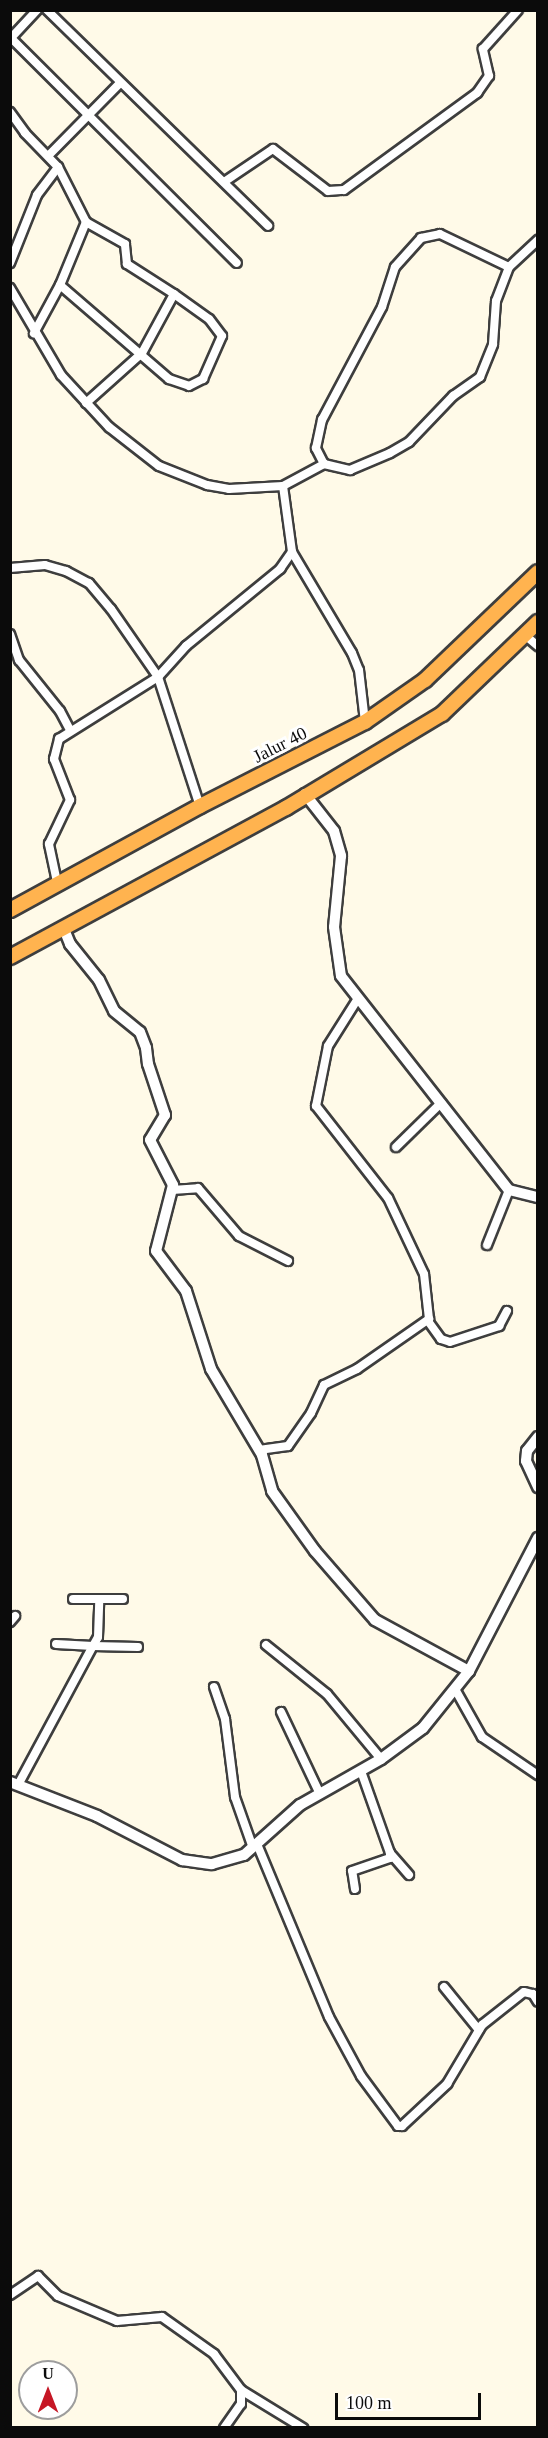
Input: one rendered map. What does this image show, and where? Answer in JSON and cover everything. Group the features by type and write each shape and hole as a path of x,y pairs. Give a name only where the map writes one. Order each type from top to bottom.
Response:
{"highway":[{"name":"Jalur 40","path":"10,910 57,882 200,806 365,722 425,680 537,572"},
{"path":"10,957 305,794 442,714 526,636 537,622"}],"street":[{"path":"37,10 11,38 91,114 237,262"},
{"path":"47,10 268,226"},
{"path":"224,182 273,149 328,191 344,190 477,93 489,76 483,49 518,10"},
{"path":"49,155 120,83"},
{"path":"10,112 25,133 49,155 58,167 86,222 125,244 127,264 209,319 222,336 203,379 181,385 60,285"},
{"path":"10,263 37,195 58,167"},
{"path":"34,333 60,285 86,222"},
{"path":"324,464 316,448 322,420 382,308 395,267 421,238 440,234 508,267"},
{"path":"10,288 48,357 86,403 159,466 188,479 229,489 283,486 324,464 350,470 390,453 409,442 453,396 480,377 493,344 496,301 508,267 537,240"},
{"path":"86,403 141,353 174,294"},
{"path":"283,486 292,552 352,652 359,670 365,722"},
{"path":"57,882 49,844 70,798 53,754 59,739 158,677 186,646 280,569 292,552"},
{"path":"10,568 45,565 89,583 158,677 200,806"},
{"path":"10,634 19,660 60,711 70,730"},
{"path":"526,636 537,646"},
{"path":"305,794 334,831 341,856 335,950 341,976 357,1000 416,1067 508,1190 537,1197"},
{"path":"64,929 70,944 99,980 114,1011 140,1032 146,1048 148,1064 165,1115 150,1140 170,1175 172,1190 157,1253 181,1280 211,1369 259,1450 272,1491 315,1551 369,1614 384,1627 469,1671"},
{"path":"357,1000 328,1046 316,1106 388,1198 424,1274 429,1301 428,1321 441,1339 450,1342 499,1326 507,1311"},
{"path":"396,1147 441,1103"},
{"path":"172,1190 198,1188 239,1236 288,1261"},
{"path":"487,1245 508,1190"},
{"path":"259,1450 288,1446 312,1413 324,1385 357,1369 405,1333 428,1321"},
{"path":"537,1437 527,1451 526,1461 537,1487"},
{"path":"99,1599 98,1637 14,1784 97,1816 193,1863 223,1862 244,1856 300,1805 381,1759 423,1728 469,1671 537,1538"},
{"path":"73,1599 123,1599"},
{"path":"56,1644 138,1647"},
{"path":"266,1645 327,1694 381,1759"},
{"path":"214,1687 225,1719 235,1797 255,1846 328,2017 361,2076 398,2126 402,2126 447,2084 479,2030 524,1992 533,1994 537,2002"},
{"path":"455,1689 482,1737 537,1775"},
{"path":"281,1712 320,1794"},
{"path":"361,1771 390,1853 409,1875"},
{"path":"355,1889 352,1871 390,1858 390,1853"},
{"path":"444,1988 479,2030"},
{"path":"10,2295 38,2276 58,2296 120,2322 158,2316 214,2354 241,2390 303,2427"},
{"path":"224,2427 241,2404 241,2390"}]}
